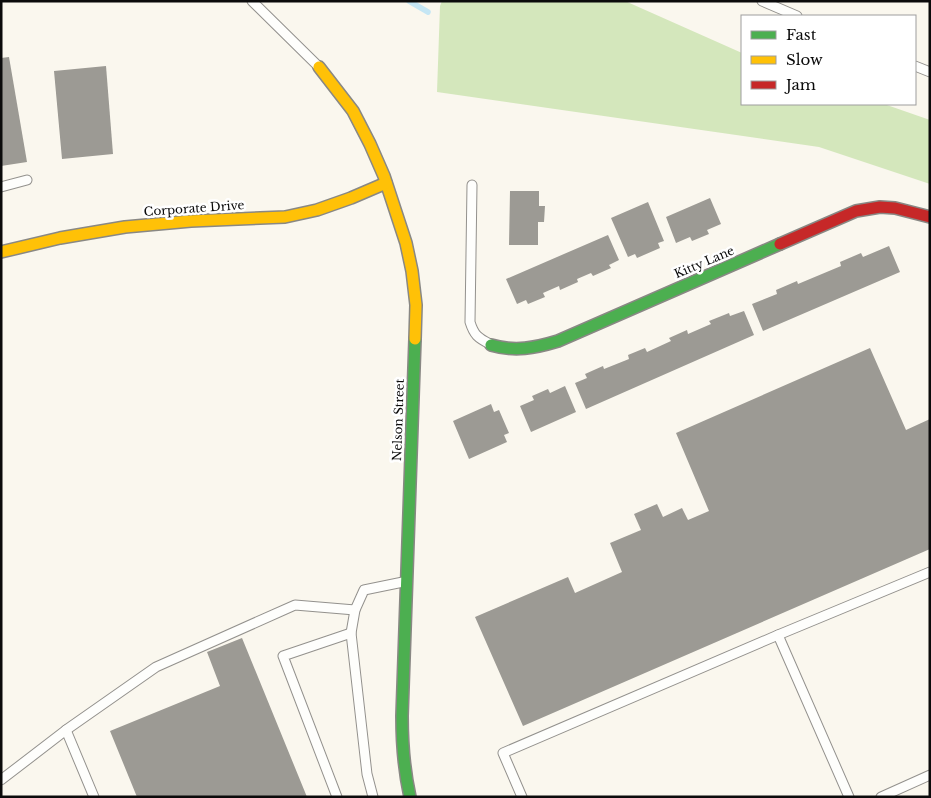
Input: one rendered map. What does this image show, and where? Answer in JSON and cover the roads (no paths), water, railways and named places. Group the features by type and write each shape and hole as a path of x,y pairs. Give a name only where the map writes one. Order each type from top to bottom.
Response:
{"street":[{"name":"Nelson Street","path":"319,67 353,111 370,144 386,183 412,271 416,306 402,743 410,797"},
{"name":"Corporate Drive","path":"1,252 60,238 125,227 191,221 285,217 317,210 386,183"},
{"name":"Kitty Lane","path":"490,344 501,349 527,350 558,341 856,211 880,207 895,208 930,217"}],"lane":[{"path":"252,1 319,67"},
{"path":"762,1 795,15"},
{"path":"916,66 930,72"},
{"path":"1,187 27,180"},
{"path":"472,185 470,322 479,338 490,344"},
{"path":"522,797 503,752 930,572"},
{"path":"374,797 367,774 351,633 355,610 364,590 406,581"},
{"path":"1,780 66,730 156,667 295,605 355,610"},
{"path":"337,797 283,656 351,633"},
{"path":"778,635 848,797"},
{"path":"66,730 94,797"},
{"path":"881,797 930,775"}],"waterway":[{"path":"409,1 428,12"}]}
